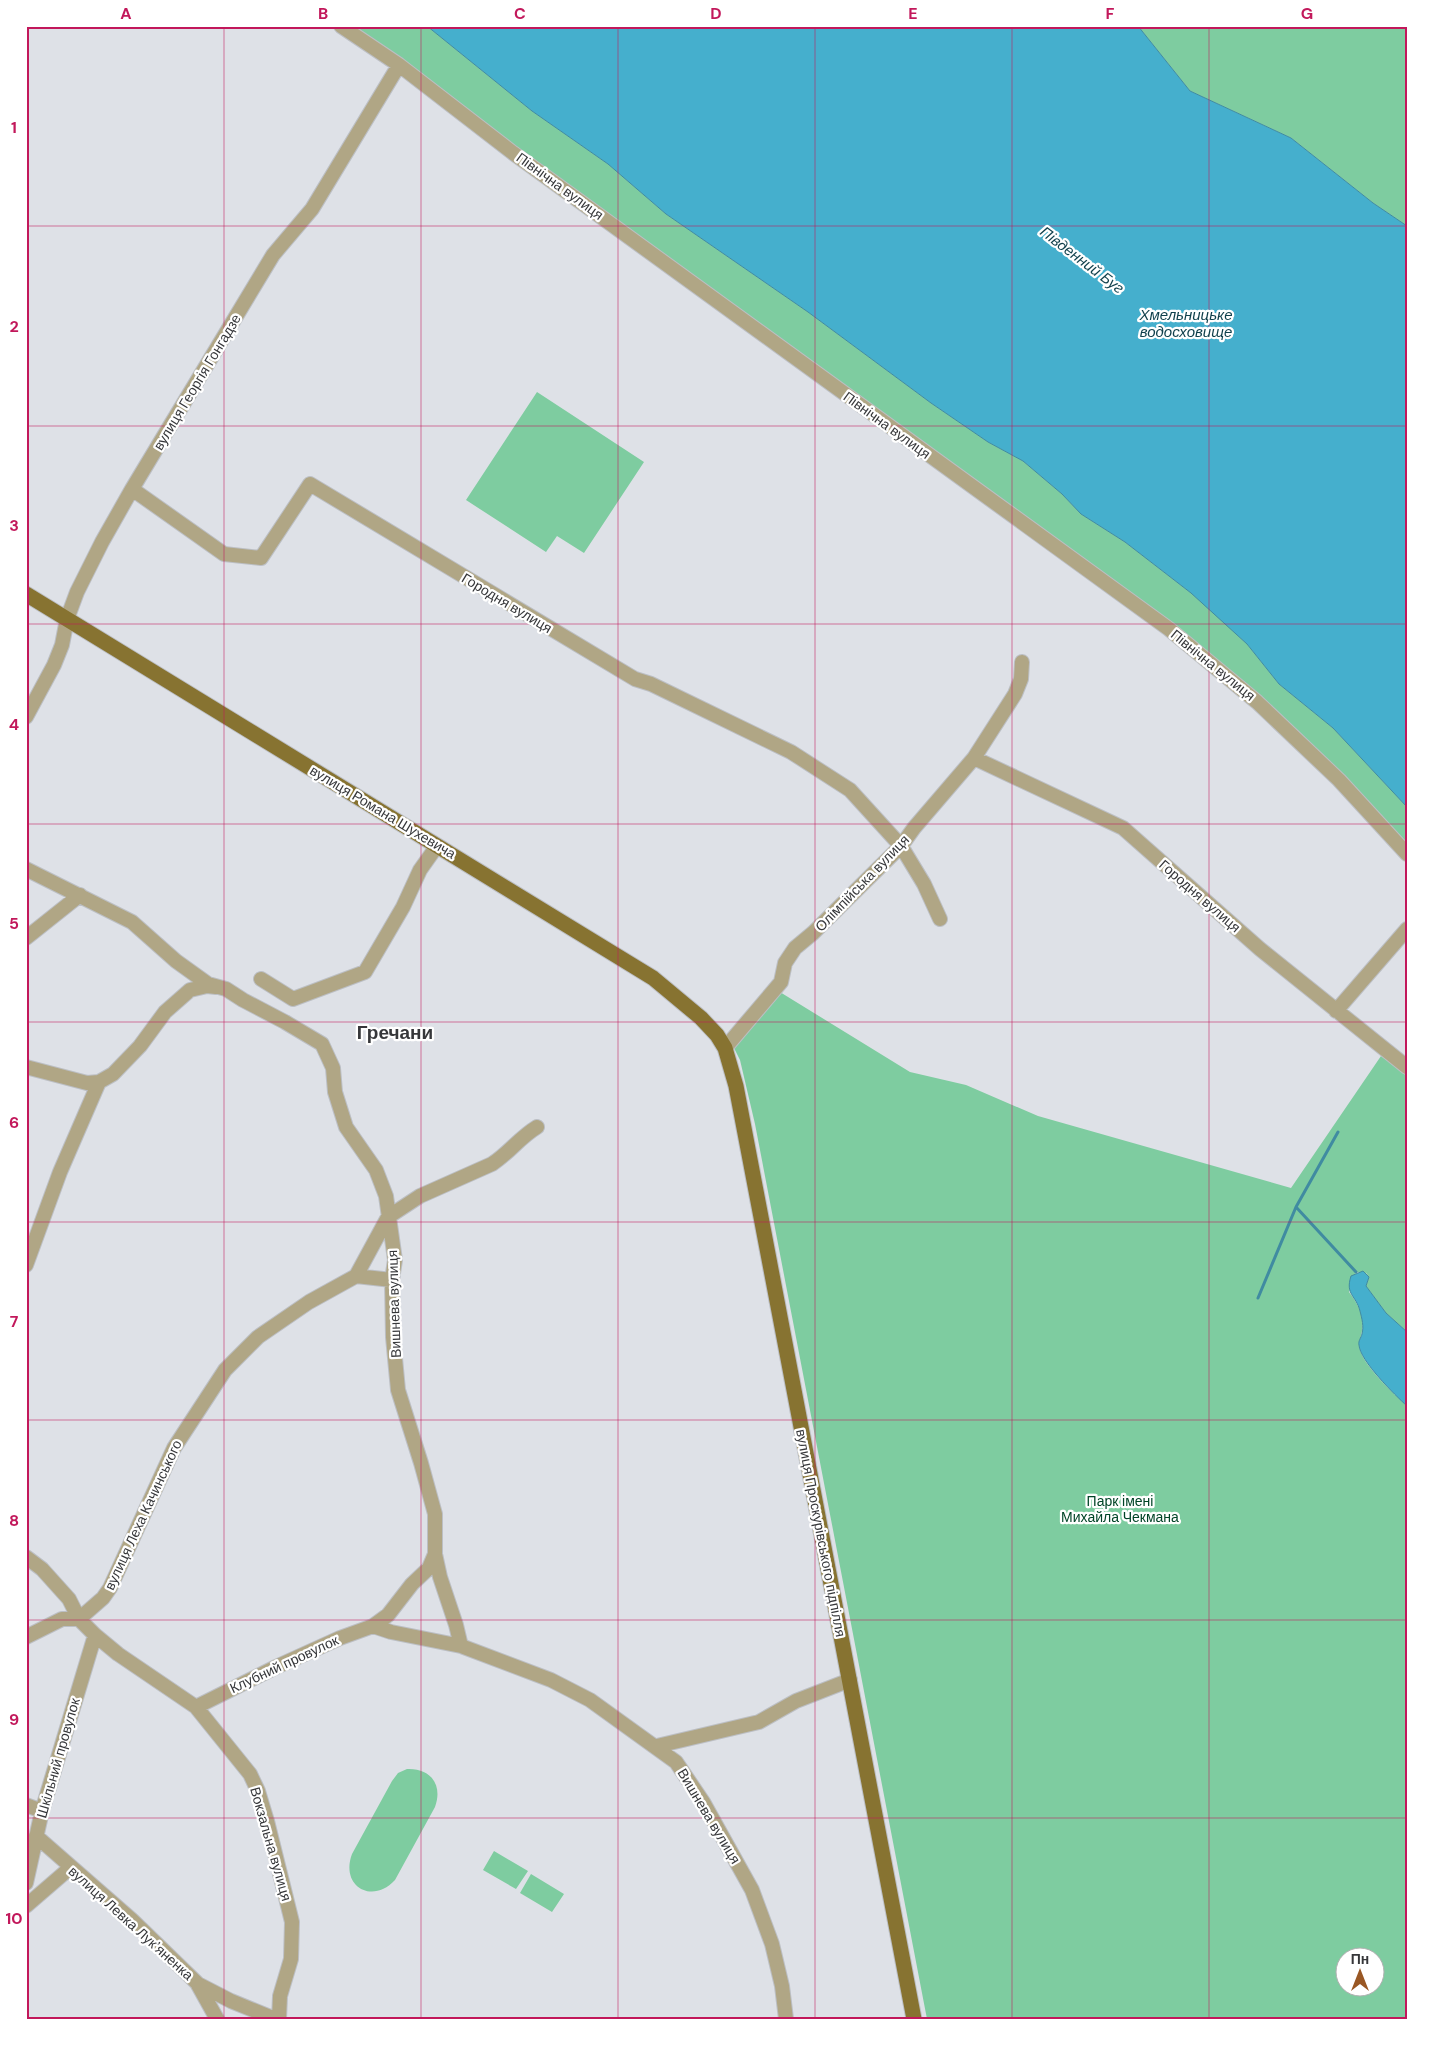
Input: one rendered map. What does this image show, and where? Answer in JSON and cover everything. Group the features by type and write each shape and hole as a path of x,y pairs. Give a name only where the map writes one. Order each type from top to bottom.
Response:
{"main road":[{"name":"вулиця Романа Шухевича","path":"26,594 654,978 701,1018 725,1048"},
{"name":"вулиця Проскурівського підпілля","path":"725,1048 736,1086 914,2019"}],"street":[{"name":"Північна вулиця","path":"341,26 399,65 521,158 1169,629 1264,708 1339,780 1407,854"},
{"name":"вулиця Георгія Гонгадзе","path":"26,717 54,665 77,592 132,489 273,255 312,209 399,65"},
{"name":"Городня вулиця","path":"132,489 224,554 261,558 310,484 635,679 651,684 791,752 850,790 902,846"},
{"name":"Олімпійська вулиця","path":"725,1048 781,982 785,963 795,948 813,933 902,846 914,828 974,758 1015,694 1021,679 1022,662"},
{"name":"Городня вулиця","path":"974,758 1123,828 1260,949 1407,1067"},
{"path":"261,979 293,999 365,972 403,907 420,870 437,846"},
{"path":"902,846 924,884 940,919"},
{"name":"Вишнева вулиця","path":"26,870 132,922 176,961 208,984 226,989 242,1000 286,1022 322,1044 333,1068 335,1092 346,1126 376,1170 386,1196 395,1260 392,1280 393,1337 398,1390 435,1514 435,1554 461,1646"},
{"path":"26,938 80,895"},
{"path":"1336,1011 1407,929"},
{"path":"26,1067 87,1083 99,1082 113,1074 140,1046 165,1012 190,990 207,986 226,989"},
{"path":"26,1265 60,1172 99,1082"},
{"path":"392,1280 356,1276 388,1217 420,1196 502,1158 523,1135 537,1127"},
{"name":"вулиця Леха Качинського","path":"79,1619 103,1598 110,1588 174,1448 225,1370 264,1333 309,1302 356,1276"},
{"path":"373,1626 388,1615 412,1584 429,1568 435,1554"},
{"name":"Вокзальна вулиця","path":"26,1557 42,1569 69,1599 79,1619 95,1635 118,1654 196,1706 250,1774 258,1791 267,1820 292,1922 291,1959 280,1996 277,2019"},
{"path":"26,1637 62,1619 79,1619"},
{"name":"Вишнева вулиця","path":"373,1626 391,1632 461,1646 551,1680 590,1700 657,1746 676,1762 692,1783 752,1890 772,1944 782,1986 786,2019"},
{"name":"Клубний провулок","path":"196,1706 340,1638 373,1626"},
{"name":"Шкільний провулок","path":"26,1883 42,1811 95,1635"},
{"path":"657,1746 759,1722 796,1701 850,1680"},
{"path":"26,1805 42,1811"},
{"name":"вулиця Левка Лукʼяненка","path":"36,1836 70,1868 132,1920 197,1983 217,2019"},
{"path":"26,1906 70,1868"},
{"path":"197,1983 255,2015 277,2019"}],"green space":[{"path":"350,26 427,26 532,111 608,164 666,214 808,312 931,403 988,442 1023,461 1062,494 1081,514 1125,542 1191,593 1247,644 1279,684 1333,728 1407,807 1407,847 1261,698"},
{"path":"1138,26 1407,26 1407,226 1373,203 1291,138 1190,91"},
{"path":"537,392 644,462 584,553 557,536 546,552 466,500"},
{"name":"Парк імені Михайла Чекмана","path":"775,989 910,1072 966,1085 1038,1116 1291,1188 1381,1056 1407,1075 1407,1332 1386,1313 1366,1286 1369,1277 1366,1273 1356,1272 1349,1292 1362,1315 1363,1326 1359,1345 1363,1357 1380,1380 1407,1406 1407,2019 927,2019 755,1124 740,1060 731,1042"},
{"path":"407,1769 423,1771 433,1779 437,1792 435,1807 395,1880 377,1891 368,1891 354,1883 350,1875 349,1865 352,1854 392,1781 398,1773"},
{"path":"494,1851 528,1871 516,1889 483,1870"},
{"path":"531,1874 564,1894 552,1912 520,1893"}],"water":[{"name":"Хмельницьке водосховище","path":"427,26 1138,26 1190,91 1291,138 1373,203 1407,226 1407,807 1333,728 1279,684 1247,644 1191,593 1125,542 1081,514 1062,494 1023,461 988,442 931,403 808,312 666,214 608,164 532,111"},
{"path":"1363,1271 1369,1277 1366,1286 1386,1313 1407,1332 1407,1406 1371,1368 1361,1352 1359,1344 1363,1325 1358,1306 1349,1287 1351,1276"}],"waterway":[{"path":"1338,1132 1296,1207 1356,1272"},
{"path":"1258,1298 1296,1207"}],"district":[{"name":"Гречани","path":"395,1032"}],"water label":[{"name":"Південний Буг","path":"1082,260"}]}
